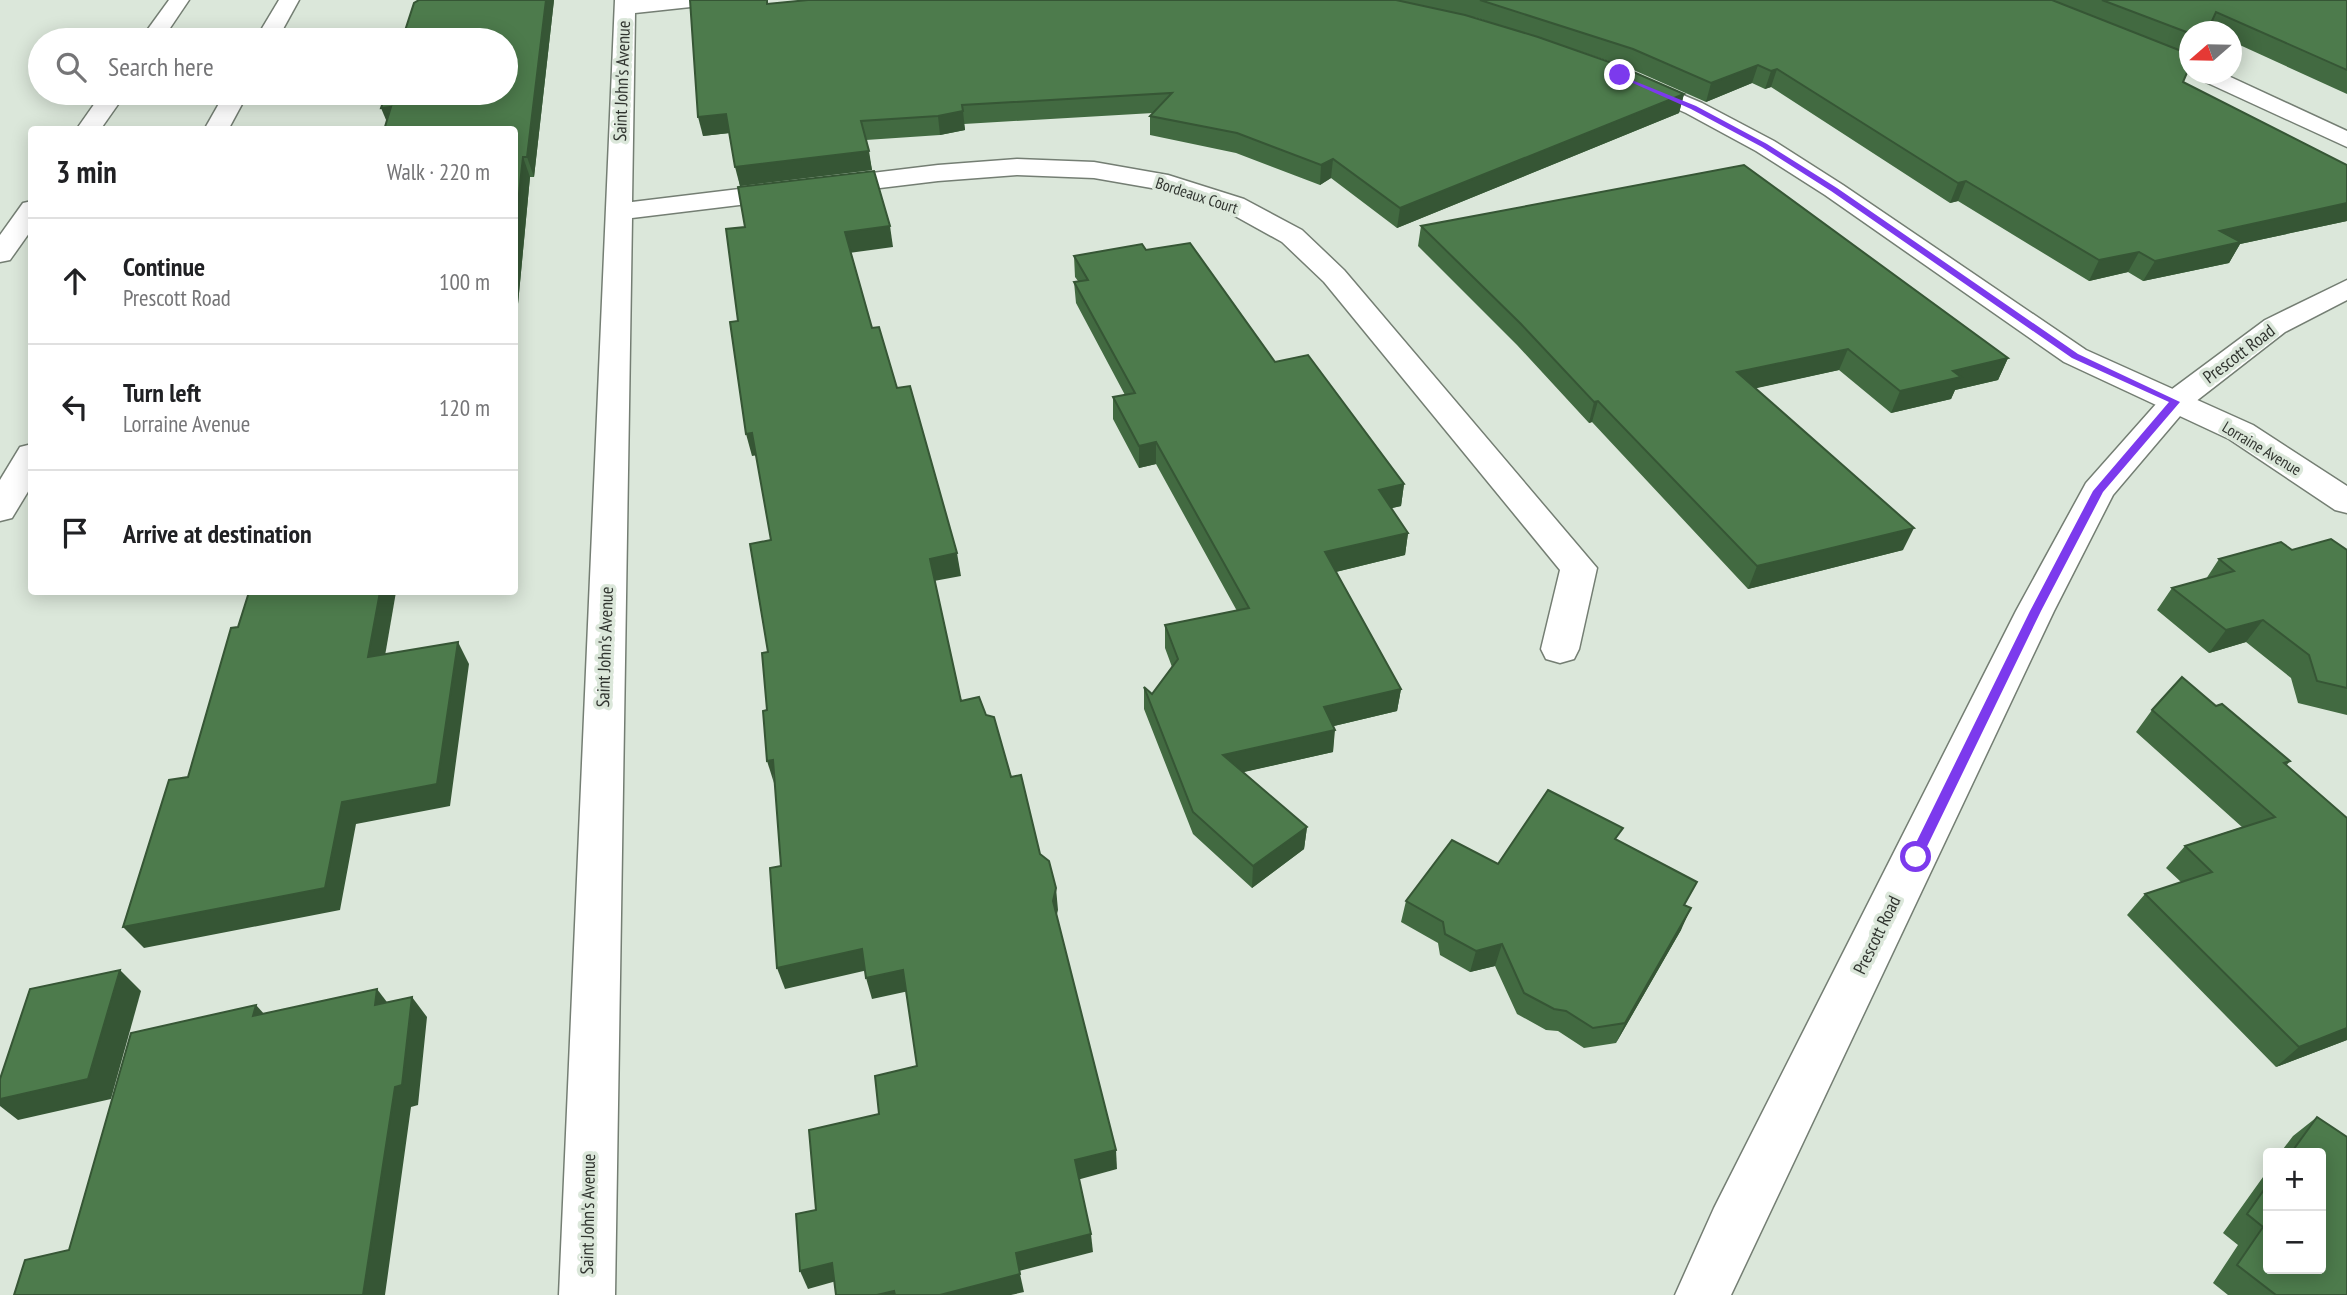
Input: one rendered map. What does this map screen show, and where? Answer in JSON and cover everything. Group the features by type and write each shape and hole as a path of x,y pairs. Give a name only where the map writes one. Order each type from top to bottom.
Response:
{"street":[{"path":"159,28 179,0"},
{"path":"273,28 289,0"},
{"path":"625,4 700,0"},
{"name":"Saint John's Avenue","path":"587,1295 589,1150 625,4"},
{"name":"Lorraine Avenue","path":"1607,71 1694,108 1765,146 1834,190 2075,356 2241,432 2347,502"},
{"path":"2228,84 2347,140"},
{"path":"91,126 106,105"},
{"path":"218,126 230,105"},
{"name":"Bordeaux Court","path":"618,212 938,173 1017,167 1107,173 1168,183 1235,205 1292,236 1334,276 1579,568 1560,649"},
{"path":"0,254 28,215"},
{"name":"Prescott Road","path":"1703,1295 1733,1227 2029,624 2098,491 2175,402 2275,326 2347,289"},
{"path":"0,510 28,461"}],"building":[{"path":"419,0 546,0 527,157 523,157 518,203 518,126 385,126 391,107 381,108 382,105 518,105 518,28 406,28 414,3"},
{"path":"690,0 767,0 767,4 808,0 1396,0 1465,15 1538,37 1615,64 1684,94 1400,208 1333,159 1321,165 1237,133 1150,116 1172,93 962,105 963,111 938,116 861,121 869,151 735,167 726,114 698,117"},
{"path":"1480,0 2052,0 2179,50 2179,84 2187,84 2347,165 2347,203 2220,231 2241,242 2155,261 2139,252 2099,260 1966,181 1958,183 1777,69 1771,71 1758,65 1711,83 1633,49"},
{"path":"2102,0 2347,0 2347,70 2242,24 2242,21 2216,12 2212,21 2179,21 2179,29"},
{"path":"1744,165 2008,358 1953,371 1961,377 1900,391 1848,349 1737,372 1914,528 1757,566 1598,401 1594,402 1521,324 1421,226"},
{"path":"874,171 890,226 845,232 872,328 879,327 897,388 910,386 957,553 930,559 961,701 979,697 986,715 994,717 1011,777 1021,775 1040,854 1049,861 1056,888 1053,901 1116,1150 1075,1160 1091,1234 1016,1253 1020,1274 940,1295 895,1295 894,1291 877,1295 836,1295 832,1263 800,1271 796,1214 816,1210 809,1130 879,1114 875,1076 917,1066 903,970 866,978 862,949 777,968 770,868 781,866 773,760 767,761 763,711 767,710 762,653 768,652 750,544 771,540 752,433 746,434 730,322 738,321 726,229 745,227 738,187"},
{"path":"1190,243 1275,362 1308,355 1404,484 1379,490 1408,533 1325,552 1401,689 1324,707 1335,730 1223,755 1307,827 1253,866 1193,812 1144,687 1152,694 1178,659 1165,625 1249,608 1156,442 1139,446 1113,397 1135,393 1074,282 1088,280 1074,256 1142,244 1146,250"},
{"path":"2331,539 2347,550 2347,688 2317,681 2309,655 2263,620 2226,630 2172,588 2234,571 2219,559 2281,542 2292,550"},
{"path":"248,595 379,595 368,657 458,642 437,784 342,802 325,888 123,927 169,780 188,777 231,628 238,627"},
{"path":"2182,677 2216,706 2222,704 2290,761 2284,763 2347,818 2347,1028 2299,1047 2145,894 2212,872 2185,846 2275,817 2152,710"},
{"path":"1548,790 1623,828 1615,839 1697,882 1684,905 1691,908 1625,1023 1593,1028 1566,1011 1554,1009 1524,993 1502,944 1476,951 1445,934 1443,922 1406,901 1452,840 1498,864"},
{"path":"120,970 88,1079 0,1099 0,1079 30,989"},
{"path":"377,989 375,1005 412,997 402,1085 395,1087 363,1295 14,1295 25,1260 69,1250 131,1033 256,1005 253,1016"},
{"path":"2317,1117 2347,1137 2347,1295 2276,1295 2237,1265 2263,1227 2263,1274 2326,1274 2326,1148 2295,1148"},
{"path":"2263,1191 2263,1227 2247,1214"}],"route":[{"path":"1620,75 1694,108 1765,146 1834,190 2075,356 2175,402 2098,491 2035,611 1916,857"}]}
